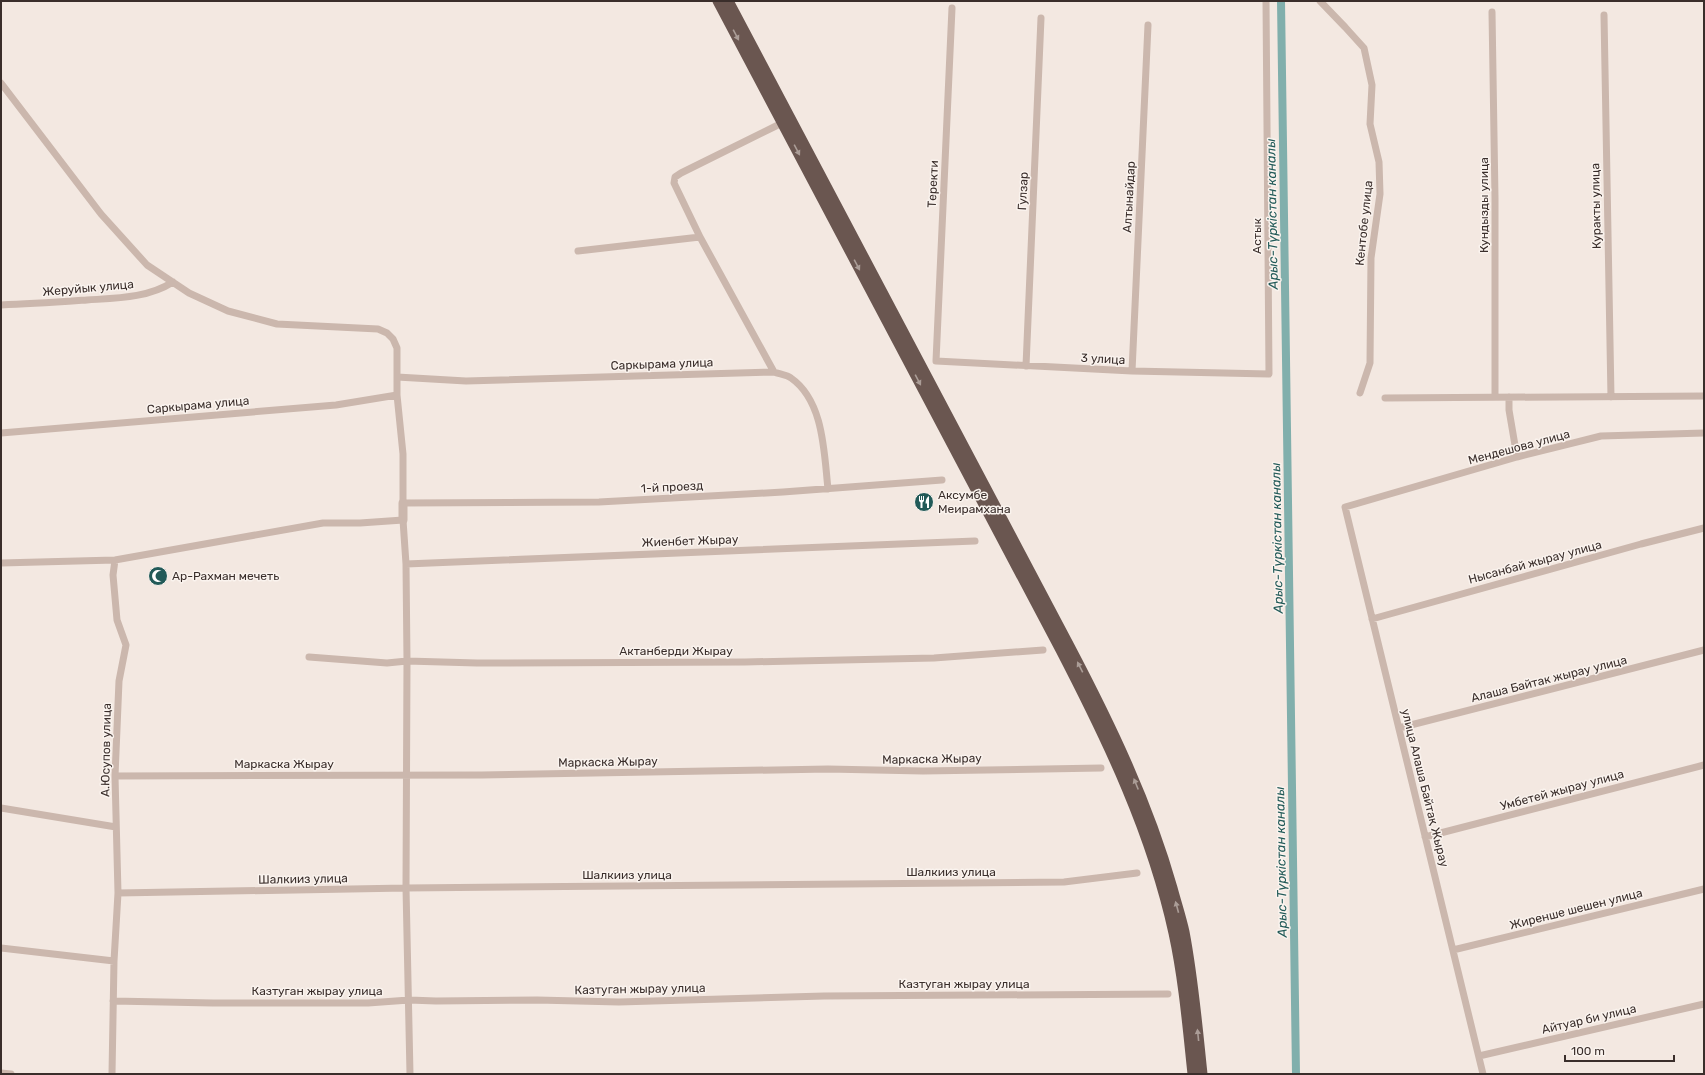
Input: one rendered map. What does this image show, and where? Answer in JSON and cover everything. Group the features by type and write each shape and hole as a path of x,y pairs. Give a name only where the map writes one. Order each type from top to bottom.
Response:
{"highway":[{"path":"718,1 1061,650 1122,773 1144,831 1158,874 1174,933 1184,992 1193,1074"},
{"path":"728,1 1104,712 1130,769 1151,820 1167,871 1183,931 1193,991 1202,1074"}],"street":[{"name":"Астык","path":"1266,1 1269,374"},
{"name":"Кентобе улица","path":"1320,1 1364,48 1372,85 1370,124 1380,162 1380,194 1371,258 1370,362 1360,393"},
{"name":"Теректи","path":"936,361 952,8"},
{"name":"Кундызды улица","path":"1492,12 1495,206 1495,397"},
{"name":"Куракты улица","path":"1604,15 1611,396"},
{"name":"Гулзар","path":"1026,366 1041,18"},
{"name":"Алтынайдар","path":"1132,371 1148,25"},
{"path":"1,83 101,214 147,265 189,293 228,311 277,324 378,329 387,332 393,339 397,348 397,395 403,454 403,520 406,564 408,661 406,888 410,1074"},
{"path":"782,123 675,177 674,183 700,237 774,372 790,377 798,384 807,394 819,417 828,489"},
{"path":"578,251 700,237"},
{"name":"Жеруйык улица","path":"1,305 115,298 149,293 162,289 174,282"},
{"name":"3 улица","path":"936,361 1132,371 1269,374"},
{"name":"Саркырама улица","path":"397,377 466,381 774,372"},
{"name":"Саркырама улица","path":"1,433 336,405 397,395"},
{"path":"1385,398 1704,396"},
{"path":"1508,397 1517,458"},
{"name":"Мендешова улица","path":"1345,508 1517,458 1601,436 1704,433"},
{"name":"1-й проезд","path":"403,503 600,502 828,489 942,480"},
{"name":"улица Алаша Байтақ Жырау","path":"1345,508 1484,1074"},
{"path":"1,563 115,560 323,523 360,523 403,520"},
{"name":"Нысанбай жырау улица","path":"1372,619 1641,544 1704,528"},
{"name":"Жиенбет Жырау","path":"406,564 975,541"},
{"name":"А.Юсупов улица","path":"112,1074 114,961 118,893 115,776 119,681 126,645 117,620 112,575 115,560"},
{"name":"Актанберди Жырау","path":"309,658 387,663 408,661 477,663 752,662 934,658 1043,650"},
{"name":"Алаша Байтак жырау улица","path":"1398,728 1704,650"},
{"name":"Умбетей жырау улица","path":"1425,837 1704,765"},
{"name":"Маркаска Жырау","path":"115,776 406,775 828,769 923,771 1101,768"},
{"path":"1,808 116,827"},
{"name":"Шалкииз улица","path":"118,893 406,888 1064,882 1137,873"},
{"name":"Жиренше шешен улица","path":"1453,950 1704,888"},
{"path":"1,948 114,961"},
{"name":"Казтуган жырау улица","path":"113,1001 368,1003 408,1000 536,1000 619,1002 824,996 1168,994"},
{"name":"Айтуар би улица","path":"1479,1056 1704,1004"},
{"path":"1,1073 11,1074"}],"waterway":[{"name":"Арыс-Түркістан каналы","path":"1281,1 1296,1074"}],"place":[{"name":"Аксумбе Меирамхана","path":"924,502"},
{"name":"Ар-Рахман мечеть","path":"158,576"}]}
